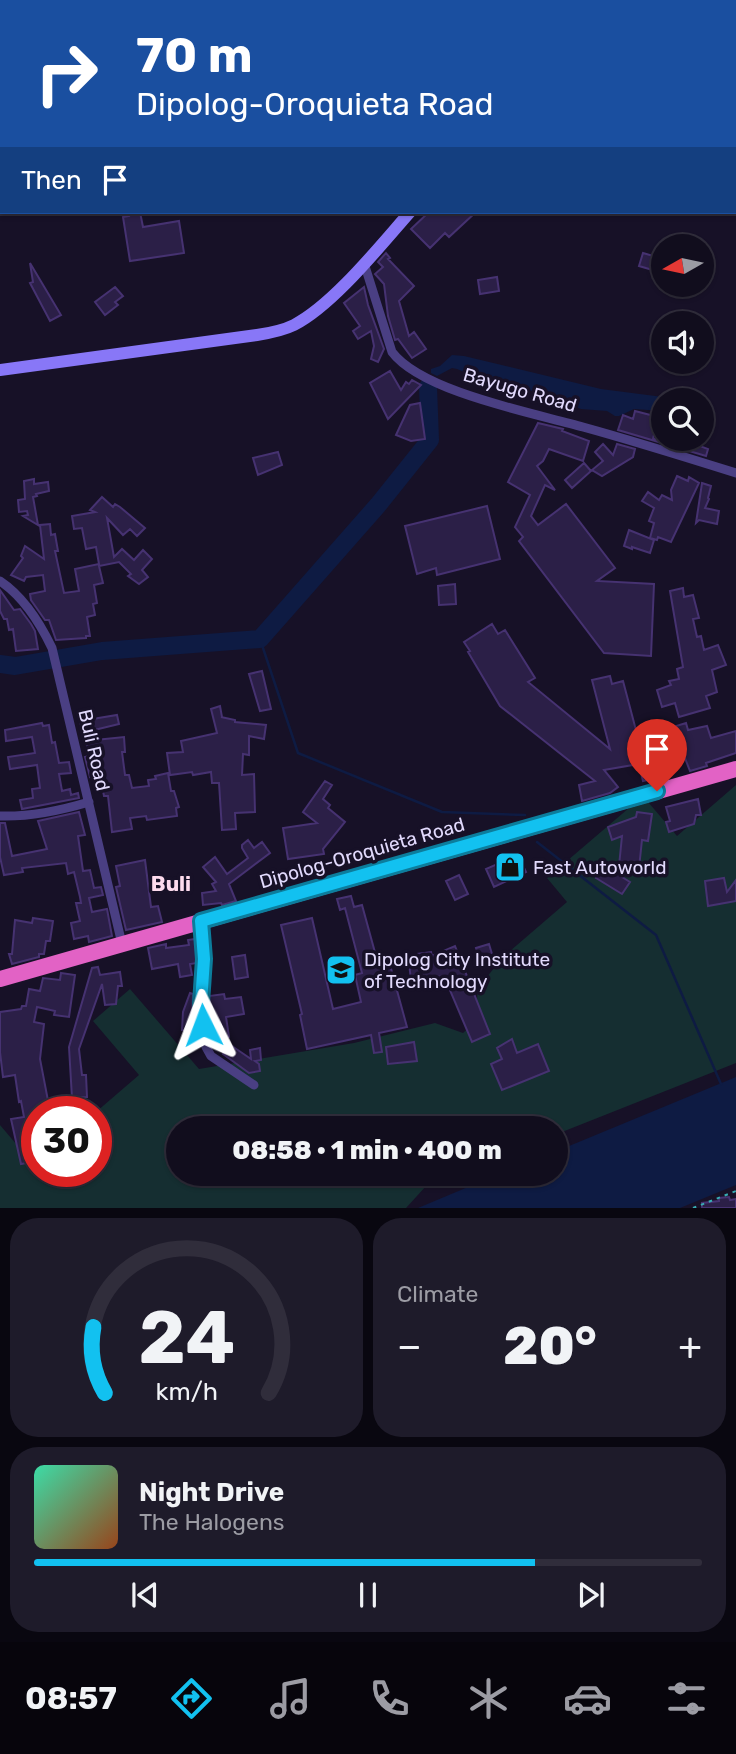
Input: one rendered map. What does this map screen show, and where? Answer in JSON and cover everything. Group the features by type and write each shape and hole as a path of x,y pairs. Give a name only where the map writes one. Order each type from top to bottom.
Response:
{"highway":[{"name":"Dipolog-Oroquieta Road","path":"0,979 736,769"}],"main road":[{"path":"0,370 276,331 306,318 364,263 408,214"}],"street":[{"name":"Bayugo Road","path":"364,263 392,352 400,363 410,370 494,403 676,453 736,473"},
{"name":"Buli Road","path":"0,580 31,611 52,648 122,944"},
{"path":"0,816 20,818 89,802"},
{"path":"201,921 204,959 201,1003 206,1047 211,1056 254,1085"}],"path":[{"path":"693,1208 736,1191"}],"green space":[{"path":"736,785 736,1063 568,1130 568,1116 166,1116 166,1186 426,1186 406,1208 0,1208 0,1125 21,1150 21,1187 112,1187 112,1098 139,1075 93,1021 130,989 199,1069 354,1043 435,1023 463,1033 475,1022 478,988 503,957 567,902 547,878 643,796 677,836"}],"water":[{"path":"452,355 464,356 601,389 651,395 651,410 634,409 615,416 607,411 581,409 540,392 513,389 498,380 480,379 457,369 452,368 437,376 431,373 431,369 440,366"},
{"path":"736,1077 736,1185 680,1208 418,1208 470,1186 568,1186 568,1146"}],"building":[{"path":"140,214 143,227 179,221 184,253 130,261 123,217"},
{"path":"427,214 474,214 449,237 445,233 430,248 411,229"},
{"path":"386,253 390,258 388,259 414,286 399,301 409,336 414,332 426,349 412,358 398,339 395,340 388,316 384,284 375,274 383,267 378,262"},
{"path":"643,253 651,255 651,270 639,266"},
{"path":"30,263 61,315 50,321 30,283 33,282"},
{"path":"497,277 499,291 480,294 478,280"},
{"path":"115,287 123,296 115,302 118,305 105,315 95,302"},
{"path":"364,287 384,349 378,362 371,359 374,346 371,331 358,339 353,331 360,326 344,303"},
{"path":"390,371 401,390 406,382 409,384 412,380 421,385 388,419 370,383"},
{"path":"420,403 425,439 411,441 396,435 410,405"},
{"path":"635,411 651,415 651,440 618,430 623,415 633,419"},
{"path":"538,423 563,429 562,431 589,441 583,461 549,449 537,466 555,490 545,485 531,516 538,525 566,504 615,568 597,581 654,584 651,656 604,653 519,541 523,537 515,527 530,495 508,482"},
{"path":"603,444 613,455 617,444 635,449 633,457 602,476 592,470 603,461 595,452"},
{"path":"689,451 707,451 706,456"},
{"path":"278,452 282,465 258,475 253,458"},
{"path":"584,463 591,471 572,488 565,480"},
{"path":"677,476 688,481 689,477 699,483 671,542 658,537 657,540 650,538 654,523 649,521 654,508 642,501 648,492 659,500 662,495 672,500 671,490"},
{"path":"34,479 34,484 48,482 49,491 33,497 38,525 23,516 28,515 27,511 19,512 18,500 25,499 24,481"},
{"path":"702,483 711,486 705,508 719,511 717,524 699,520 696,523"},
{"path":"102,497 113,507 115,504 120,507 145,528 137,536 130,529 123,535 107,518 114,557 122,549 134,560 143,550 152,559 142,570 148,577 139,584 128,576 131,574 119,562 99,566 103,583 94,585 97,603 93,604 95,615 87,617 90,636 56,640 49,620 45,620 31,600 30,594 45,591 43,575 26,577 24,581 11,575 23,558 21,556 25,546 44,559 40,525 50,524 51,535 55,534 58,551 55,551 64,593 79,591 75,569 99,564 96,547 86,549 82,528 74,529 72,516 95,512 90,510"},
{"path":"487,506 500,559 437,575 436,568 417,574 405,526"},
{"path":"629,530 654,540 650,553 624,546"},
{"path":"455,584 456,604 439,605 438,586"},
{"path":"683,588 684,597 693,595 699,618 693,619 697,637 701,636 704,650 718,645 726,665 712,670 717,692 706,696 710,708 679,717 675,703 662,707 657,690 671,685 669,681 679,679 677,669 683,667 670,591"},
{"path":"0,590 14,610 20,609 31,624 38,649 16,651 13,629 9,630 7,619 4,619 0,611"},
{"path":"492,624 498,634 505,630 535,678 528,682 610,749 592,680 610,676 612,684 623,681 637,734 659,727 660,731 686,723 688,730 707,726 711,738 736,731 736,753 690,771 681,748 664,753 671,775 659,778 657,768 656,778 643,781 639,764 604,770 618,787 610,793 582,801 579,785 595,781 500,706 468,652 470,651 464,642"},
{"path":"262,671 271,709 260,711 249,674"},
{"path":"220,706 221,717 235,722 266,725 264,739 249,736 249,755 243,754 242,775 254,774 255,812 235,813 236,829 222,830 219,783 212,783 211,772 170,775 167,753 183,752 181,741 217,733 211,709"},
{"path":"117,715 119,724 82,733 80,721"},
{"path":"42,723 43,726 49,725 59,763 69,762 71,773 59,774 62,791 70,789 71,795 78,793 79,798 22,809 20,800 33,798 32,789 40,788 37,765 10,769 8,757 35,753 32,737 6,741 5,730"},
{"path":"124,737 125,752 122,752 125,775 129,775 132,788 149,786 148,780 168,773 171,791 174,791 179,807 176,808 177,816 147,820 146,816 130,818 132,829 112,832 108,796 104,796 100,775 90,777 85,757 89,756 86,741"},
{"path":"325,781 332,785 323,799 330,805 328,808 345,822 323,849 324,854 288,859 283,828 317,823 303,812"},
{"path":"698,799 701,815 696,815 694,824 669,832 666,822 670,821 666,807"},
{"path":"79,812 85,835 78,836 83,871 90,870 94,888 101,887 103,895 89,898 92,912 107,909 112,936 89,942 88,936 74,939 71,923 80,921 76,903 81,903 74,872 68,874 66,863 22,868 23,872 4,875 0,857 0,823 5,823 12,856 47,849 38,821"},
{"path":"637,812 652,814 648,841 642,840 639,868 619,866 622,836 612,840 608,827 636,817"},
{"path":"248,840 254,848 262,842 270,853 229,884 236,901 222,905 203,905 202,893 216,891 212,884 216,882 203,867 215,857 227,874 248,858 242,845"},
{"path":"518,855 526,872 494,887 486,869"},
{"path":"145,860 151,907 158,906 162,922 126,930 116,887 120,886 116,866"},
{"path":"604,866 630,882 622,894 596,878"},
{"path":"459,875 468,894 455,900 446,881"},
{"path":"724,878 727,892 736,880 736,901 708,906 705,881"},
{"path":"351,896 354,907 362,905 379,967 390,965 407,1027 379,1033 382,1052 374,1053 371,1035 307,1049 300,1015 302,1014 281,925 312,918 333,1009 361,1002 355,975 362,973 345,908 340,910 337,899"},
{"path":"33,918 53,921 50,941 46,941 44,954 12,964 9,954 12,954 15,920 32,923"},
{"path":"195,939 197,963 190,964 192,975 180,977 178,964 152,969 148,948 166,944 166,948 189,945 188,940"},
{"path":"489,944 495,964 482,968 476,948"},
{"path":"455,946 490,1034 472,1042 444,976 411,980 408,955 431,952 432,956"},
{"path":"245,955 248,977 235,979 232,957"},
{"path":"98,967 100,975 120,972 122,986 118,986 116,1004 105,1005 102,984 79,1049 82,1075 86,1075 87,1096 72,1096 69,1047 92,968"},
{"path":"61,973 75,975 69,1017 54,1015 55,1011 37,1007 34,1022 44,1024 40,1059 47,1096 21,1096 19,1102 15,1075 3,1077 0,1012 26,1006 29,989 40,991 43,978 60,980"},
{"path":"190,993 193,994 191,1031 182,1030 183,1012"},
{"path":"224,994 225,999 241,997 244,1014 226,1017 229,1037 213,1039 209,996"},
{"path":"512,1039 517,1053 538,1044 549,1071 502,1090 491,1064 502,1059 497,1048"},
{"path":"414,1042 417,1061 388,1064 386,1047"},
{"path":"229,1044 251,1059 250,1050 260,1048 261,1060 255,1061 259,1064 260,1071 249,1073 223,1054"},
{"path":"21,1117 21,1164 11,1119"},
{"path":"729,1197 730,1200 736,1199 736,1208 702,1208 702,1203"}],"waterway":[{"path":"0,664 15,666 102,651 260,639 378,505 430,440 428,387"},
{"path":"260,639 298,753 442,812 525,815"},
{"path":"537,842 656,935 721,1084"}],"place":[{"name":"Fast Autoworld","path":"510,867"},
{"name":"Dipolog City Institute of Technology","path":"341,970"}],"district":[{"name":"Buli","path":"171,883"}],"route":[{"path":"203,1025 201,995 204,959 201,921 657,791"}]}
